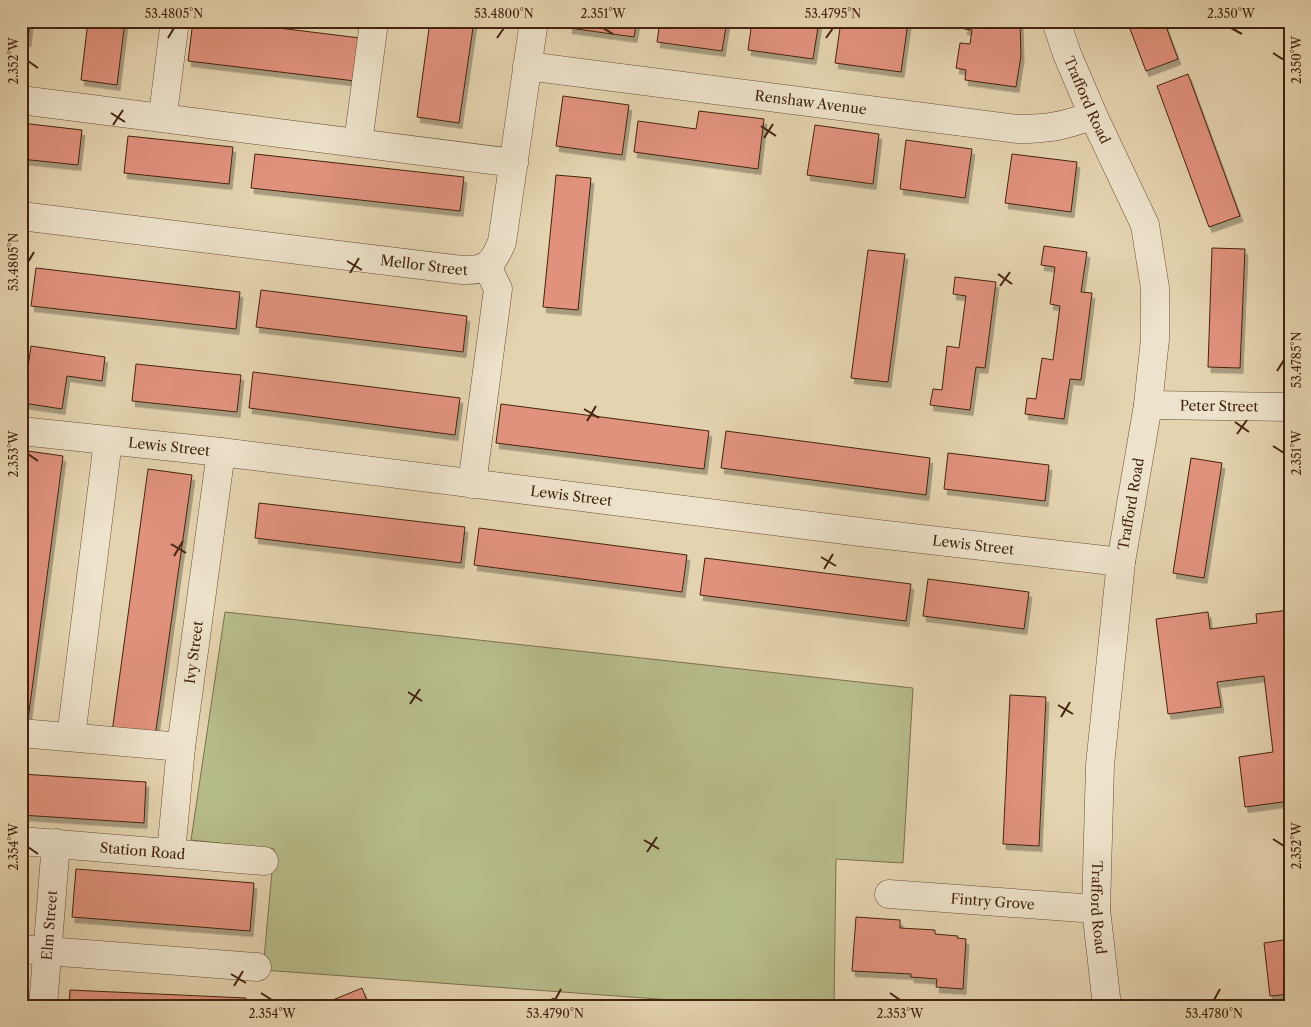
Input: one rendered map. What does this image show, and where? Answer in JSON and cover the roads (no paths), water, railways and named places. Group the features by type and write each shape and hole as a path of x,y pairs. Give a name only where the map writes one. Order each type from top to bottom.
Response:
{"street":[{"path":"164,106 175,21"},
{"path":"358,143 373,21"},
{"name":"Mellor Street","path":"21,216 462,270 476,270 487,266 496,256 502,242 534,21"},
{"name":"Trafford Road","path":"1056,21 1067,54 1093,115 1145,225 1155,288 1155,339 1148,405 1121,562 1100,765 1096,909 1107,1006"},
{"name":"Renshaw Avenue","path":"527,66 1018,129 1047,129 1093,115"},
{"path":"21,100 514,163"},
{"path":"472,484 498,289 487,266"},
{"name":"Peter Street","path":"1148,405 1290,407"},
{"name":"Lewis Street","path":"21,431 221,452 869,533 1121,562"},
{"path":"71,737 108,440"},
{"name":"Ivy Street","path":"171,853 182,748 221,452"},
{"path":"21,734 182,748"},
{"name":"Station Road","path":"21,841 264,860"},
{"name":"Elm Street","path":"43,1006 34,950 56,843"},
{"name":"Fintry Grove","path":"889,894 1096,909"},
{"path":"34,950 257,966"}]}
